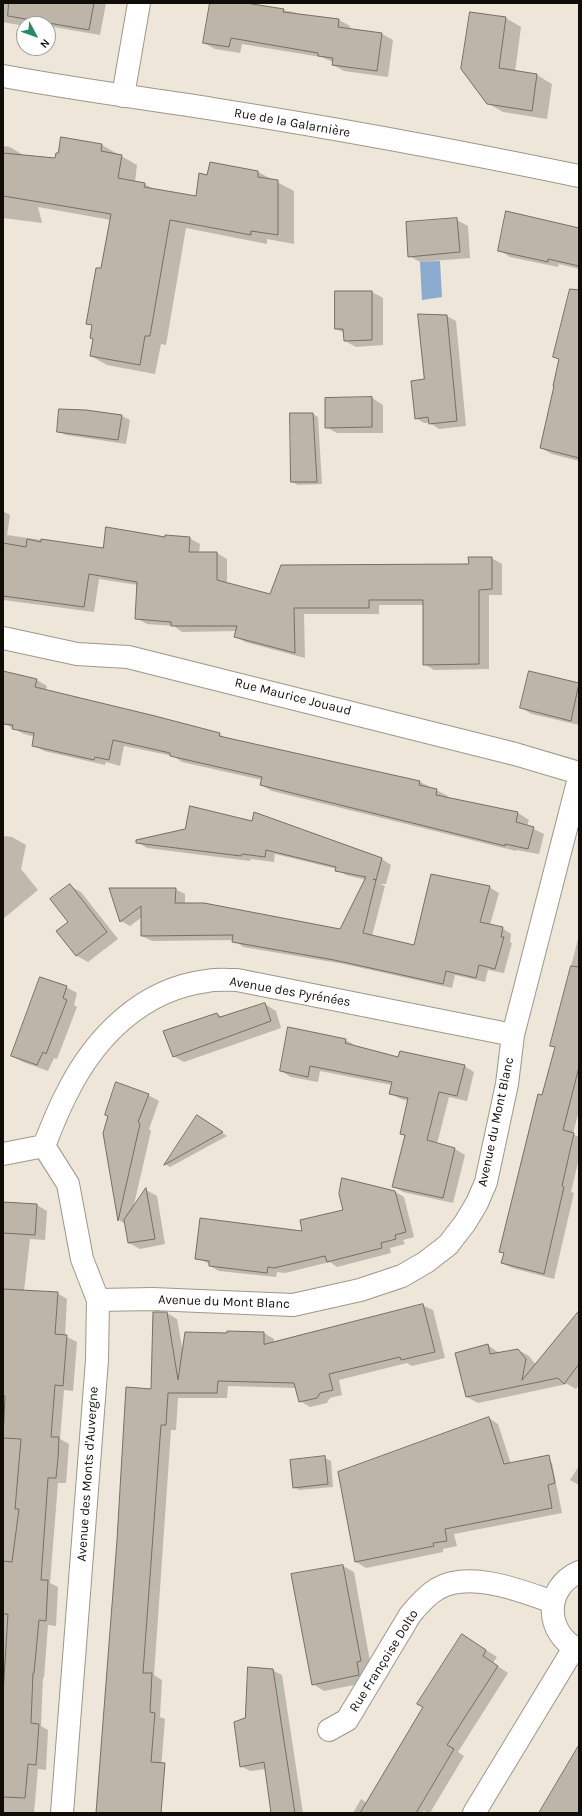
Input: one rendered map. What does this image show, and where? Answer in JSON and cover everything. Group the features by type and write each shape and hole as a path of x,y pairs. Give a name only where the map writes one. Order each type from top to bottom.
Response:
{"street":[{"path":"123,96 139,3"},
{"name":"Rue de la Galarnière","path":"3,76 212,109 498,159 579,176"},
{"name":"Rue Maurice Jouaud","path":"3,638 77,654 128,657 508,752 579,773"},
{"name":"Avenue du Mont Blanc","path":"98,1300 153,1299 293,1305 360,1290 402,1276 426,1262 448,1245 465,1224 477,1203 486,1182 507,1084 513,1035 579,778"},
{"name":"Avenue des Pyrénées","path":"44,1146 67,1092 87,1059 109,1031 132,1010 154,996 185,986 207,981 237,980 513,1035"},
{"path":"3,1154 44,1146"},
{"name":"Avenue des Monts d'Auvergne","path":"44,1146 68,1184 82,1260 98,1300 97,1360 62,1813"},
{"path":"474,1813 576,1649 561,1637 552,1616 553,1602 562,1585 579,1572"},
{"name":"Rue Françoise Dolto","path":"329,1730 347,1720 410,1615 422,1600 438,1588 458,1582 474,1581 519,1590 553,1602"}],"water":[{"path":"440,261 442,297 422,300 420,262"}],"building":[{"path":"9,3 94,3 89,30 56,24 56,16 16,16 16,17 8,16"},
{"path":"210,3 246,3 284,9 283,12 339,19 338,27 382,33 377,71 332,65 333,58 318,56 318,53 231,38 229,47 203,43"},
{"path":"470,12 506,17 499,68 537,74 532,111 487,104 461,69"},
{"path":"61,137 102,144 101,151 122,155 118,178 145,183 144,187 196,196 199,173 207,175 210,162 258,171 258,177 278,180 278,235 251,231 251,235 170,220 150,336 145,336 140,365 90,356 93,339 90,338 92,325 86,324 96,268 101,268 111,214 3,196 3,153 55,158 56,153 58,153"},
{"path":"506,211 579,228 579,266 548,259 548,262 498,251"},
{"path":"457,218 460,252 408,257 406,222"},
{"path":"570,289 579,290 579,458 540,448 559,359 553,357"},
{"path":"335,291 372,291 372,340 344,341 343,329 335,329"},
{"path":"418,314 447,315 457,421 429,424 428,417 415,419 411,381 424,379"},
{"path":"372,397 372,427 325,428 325,398"},
{"path":"59,409 86,410 122,415 118,440 57,432"},
{"path":"290,413 313,413 317,482 291,482"},
{"path":"106,527 165,537 165,535 190,537 189,552 217,552 217,580 270,594 281,565 469,564 468,557 492,557 492,589 479,590 479,664 423,665 423,600 369,600 369,608 294,608 295,653 234,637 237,626 171,626 171,622 135,619 137,582 89,574 84,607 3,596 3,543 26,547 27,539 41,542 41,539 103,548"},
{"path":"3,671 37,679 35,687 220,733 219,736 420,781 419,785 437,789 436,795 518,812 516,822 534,827 528,849 505,844 505,846 260,785 262,777 170,756 170,753 113,740 109,760 95,757 94,760 32,746 34,733 12,729 13,725 3,724"},
{"path":"529,671 579,683 571,721 520,708"},
{"path":"190,806 252,821 254,812 382,858 363,933 414,945 431,874 490,886 480,922 503,927 501,937 504,937 495,969 479,965 476,978 446,971 443,984 334,960 232,942 233,935 141,936 141,906 120,922 109,888 176,888 175,903 204,903 340,929 366,877 335,871 336,867 266,850 265,857 242,854 241,856 136,843 136,840 185,829"},
{"path":"70,884 107,932 76,956 56,931 68,922 50,899"},
{"path":"571,966 579,967 579,1067 563,1130 574,1133 562,1186 564,1187 544,1274 501,1263 504,1253 499,1252 538,1094 542,1095 555,1047 550,1046"},
{"path":"40,977 67,986 63,998 67,1000 46,1054 43,1052 37,1065 11,1056"},
{"path":"265,1003 271,1021 173,1057 163,1031 217,1013 219,1017"},
{"path":"288,1027 346,1039 345,1043 398,1057 400,1051 465,1065 457,1096 439,1092 427,1140 455,1148 443,1198 392,1187 405,1135 400,1134 408,1098 389,1094 392,1082 310,1066 308,1077 280,1071"},
{"path":"116,1082 149,1094 138,1122 140,1124 118,1221 103,1133 108,1116 105,1115"},
{"path":"197,1115 223,1132 164,1165"},
{"path":"342,1178 395,1191 406,1232 395,1235 396,1239 381,1243 382,1248 327,1262 325,1256 274,1268 268,1267 267,1273 209,1266 209,1261 195,1259 200,1218 302,1231 300,1220 343,1210 339,1194"},
{"path":"146,1188 155,1239 128,1243 124,1220"},
{"path":"3,1202 37,1204 35,1235 3,1233"},
{"path":"3,1289 58,1292 55,1334 67,1335 63,1386 55,1385 51,1437 59,1437 56,1478 48,1478 41,1580 48,1580 46,1621 39,1620 33,1673 31,1723 39,1724 36,1765 28,1764 25,1798 3,1797 3,1694 8,1614 3,1614 3,1561 12,1562 19,1509 15,1509 21,1439 3,1438 5,1396 3,1396"},
{"path":"423,1304 435,1352 401,1360 400,1357 329,1374 333,1390 320,1393 317,1398 299,1402 294,1383 218,1381 217,1393 168,1393 166,1425 161,1425 143,1673 152,1673 150,1712 155,1713 151,1762 165,1763 161,1813 96,1813 117,1540 126,1387 151,1389 153,1312 167,1312 178,1380 185,1332 264,1332 264,1344"},
{"path":"579,1311 579,1364 564,1384 558,1378 466,1397 455,1353 488,1344 490,1354 518,1349 526,1359 522,1380"},
{"path":"489,1417 504,1464 549,1455 555,1483 548,1485 552,1508 445,1529 447,1541 433,1543 434,1546 355,1562 338,1472"},
{"path":"325,1456 328,1484 293,1488 290,1460"},
{"path":"343,1565 361,1661 357,1662 359,1675 312,1685 291,1574"},
{"path":"462,1634 486,1650 483,1656 498,1666 447,1745 454,1749 416,1813 360,1813 423,1707 417,1704"},
{"path":"248,1667 273,1669 295,1813 271,1813 264,1762 240,1767 234,1722 245,1718"},
{"path":"579,1745 579,1813 539,1813"}]}
